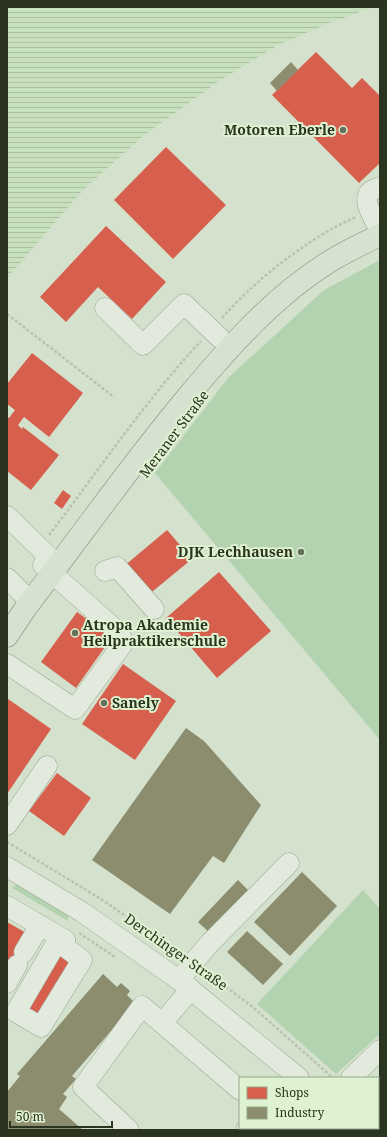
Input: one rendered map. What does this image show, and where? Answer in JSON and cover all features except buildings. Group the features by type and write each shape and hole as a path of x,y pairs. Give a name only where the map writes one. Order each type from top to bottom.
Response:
{"main road":[{"name":"Meraner Straße","path":"48,565 160,409 198,361 220,338 265,296 317,256 349,237 379,228"},
{"name":"Meraner Straße","path":"7,612 20,591 48,565 166,422 232,345 258,319 306,278 379,228"},
{"name":"Meraner Straße","path":"7,636 20,591"}],"street":[{"path":"379,228 367,202 367,196 371,191 380,187"},
{"path":"105,308 143,345 184,304 220,338"},
{"path":"7,516 48,565 115,629 124,642 75,709 7,664"},
{"path":"105,571 117,567 154,609"},
{"path":"7,825 47,766"},
{"path":"162,1023 185,985 194,962 208,945 290,863"},
{"name":"Derchinger Straße","path":"9,872 82,912 185,985 298,1077"},
{"path":"7,906 40,925 71,936"},
{"path":"7,983 40,925"},
{"path":"71,936 65,947 82,960 41,1027 12,1010 57,942 71,936"},
{"path":"129,1130 83,1087 142,1006 239,1089"},
{"path":"352,1077 380,1050"}],"path":[{"path":"7,314 114,398"},
{"name":"Derchinger Straße","path":"7,842 101,900 194,962 254,1008 332,1077"},
{"path":"71,936 117,958"}],"green space":[{"path":"7,7 374,7 329,23 280,44 222,79 143,136 82,191 7,278"},
{"name":"DJK Lechhausen","path":"380,260 380,740 155,473 228,378 324,290"},
{"path":"20,884 68,913 68,921 12,888"},
{"path":"363,890 380,909 380,1034 336,1074 257,1004"}],"place":[{"name":"Motoren Eberle","path":"343,130"},
{"name":"DJK Lechhausen","path":"301,552"},
{"name":"Atropa Akademie Heilpraktikerschule","path":"75,633"},
{"name":"Sanely","path":"104,703"}]}
